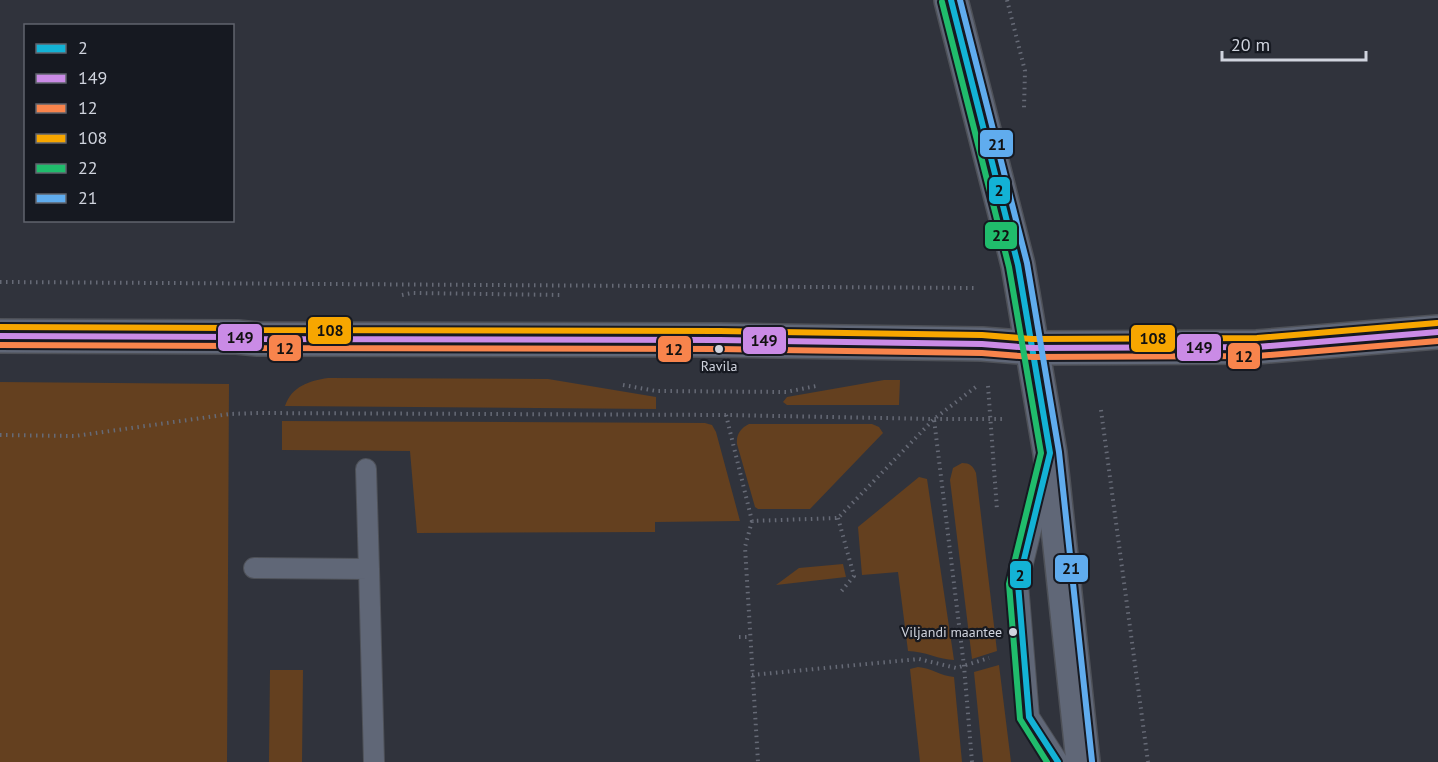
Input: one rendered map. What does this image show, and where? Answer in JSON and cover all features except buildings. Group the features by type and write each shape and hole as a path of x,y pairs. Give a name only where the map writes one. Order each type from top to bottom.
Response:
{"street":[{"path":"951,0 1018,266 1050,453 1083,762"},
{"path":"0,336 800,340 982,344 1032,348 1257,347 1438,332"}],"lane":[{"path":"1050,453 1018,584 1029,717 1058,762"},
{"path":"366,469 374,762"},
{"path":"254,568 369,569"}],"path":[{"path":"1007,0 1025,71 1024,112"},
{"path":"0,282 977,288"},
{"path":"752,521 838,518 934,419 978,385"},
{"path":"1101,410 1148,762"},
{"path":"0,435 75,436 230,414 726,414 1007,419"},
{"path":"726,414 752,521 745,547 758,762"},
{"path":"934,419 964,666 972,762"},
{"path":"838,518 854,576 838,594"},
{"path":"739,637 750,637"},
{"path":"752,675 919,658 956,668 996,656"}],"shaded area":[{"path":"328,378 548,379 656,397 656,409 285,406 297,389 314,381"},
{"path":"884,380 900,380 899,405 787,405 783,402 787,397"},
{"path":"0,382 229,384 227,762 0,762"},
{"path":"282,421 705,423 712,425 716,432 740,521 655,522 655,532 417,533 410,451 282,450"},
{"path":"749,424 872,424 879,427 883,433 810,509 758,509 755,507 737,444 740,432"},
{"path":"962,463 971,465 976,473 997,651 972,659 950,480 953,468"},
{"path":"919,477 927,479 954,660 908,651 898,572 862,575 858,527"},
{"path":"843,564 846,577 776,585 799,568"},
{"path":"999,665 1011,762 983,762 974,672"},
{"path":"918,667 954,677 962,762 920,762 910,669"},
{"path":"270,670 303,670 302,762 269,762"}],"transit line":[{"name":"2","path":"951,0 1018,265 1050,453 1018,584 1029,717 1058,762"},
{"name":"21","path":"960,0 1027,263 1059,452 1092,761"},
{"name":"22","path":"942,2 1009,267 1041,453 1009,584 1020,719 1047,762"},
{"name":"108","path":"0,327 720,331 982,335 1032,339 1257,338 1437,323"},
{"name":"149","path":"0,336 720,340 982,344 1032,348 1257,347 1438,332"},
{"name":"12","path":"0,345 720,349 982,353 1032,357 1257,356 1438,341"}],"place":[{"name":"Ravila","path":"719,349"},
{"name":"Viljandi maantee","path":"1013,632"}]}
